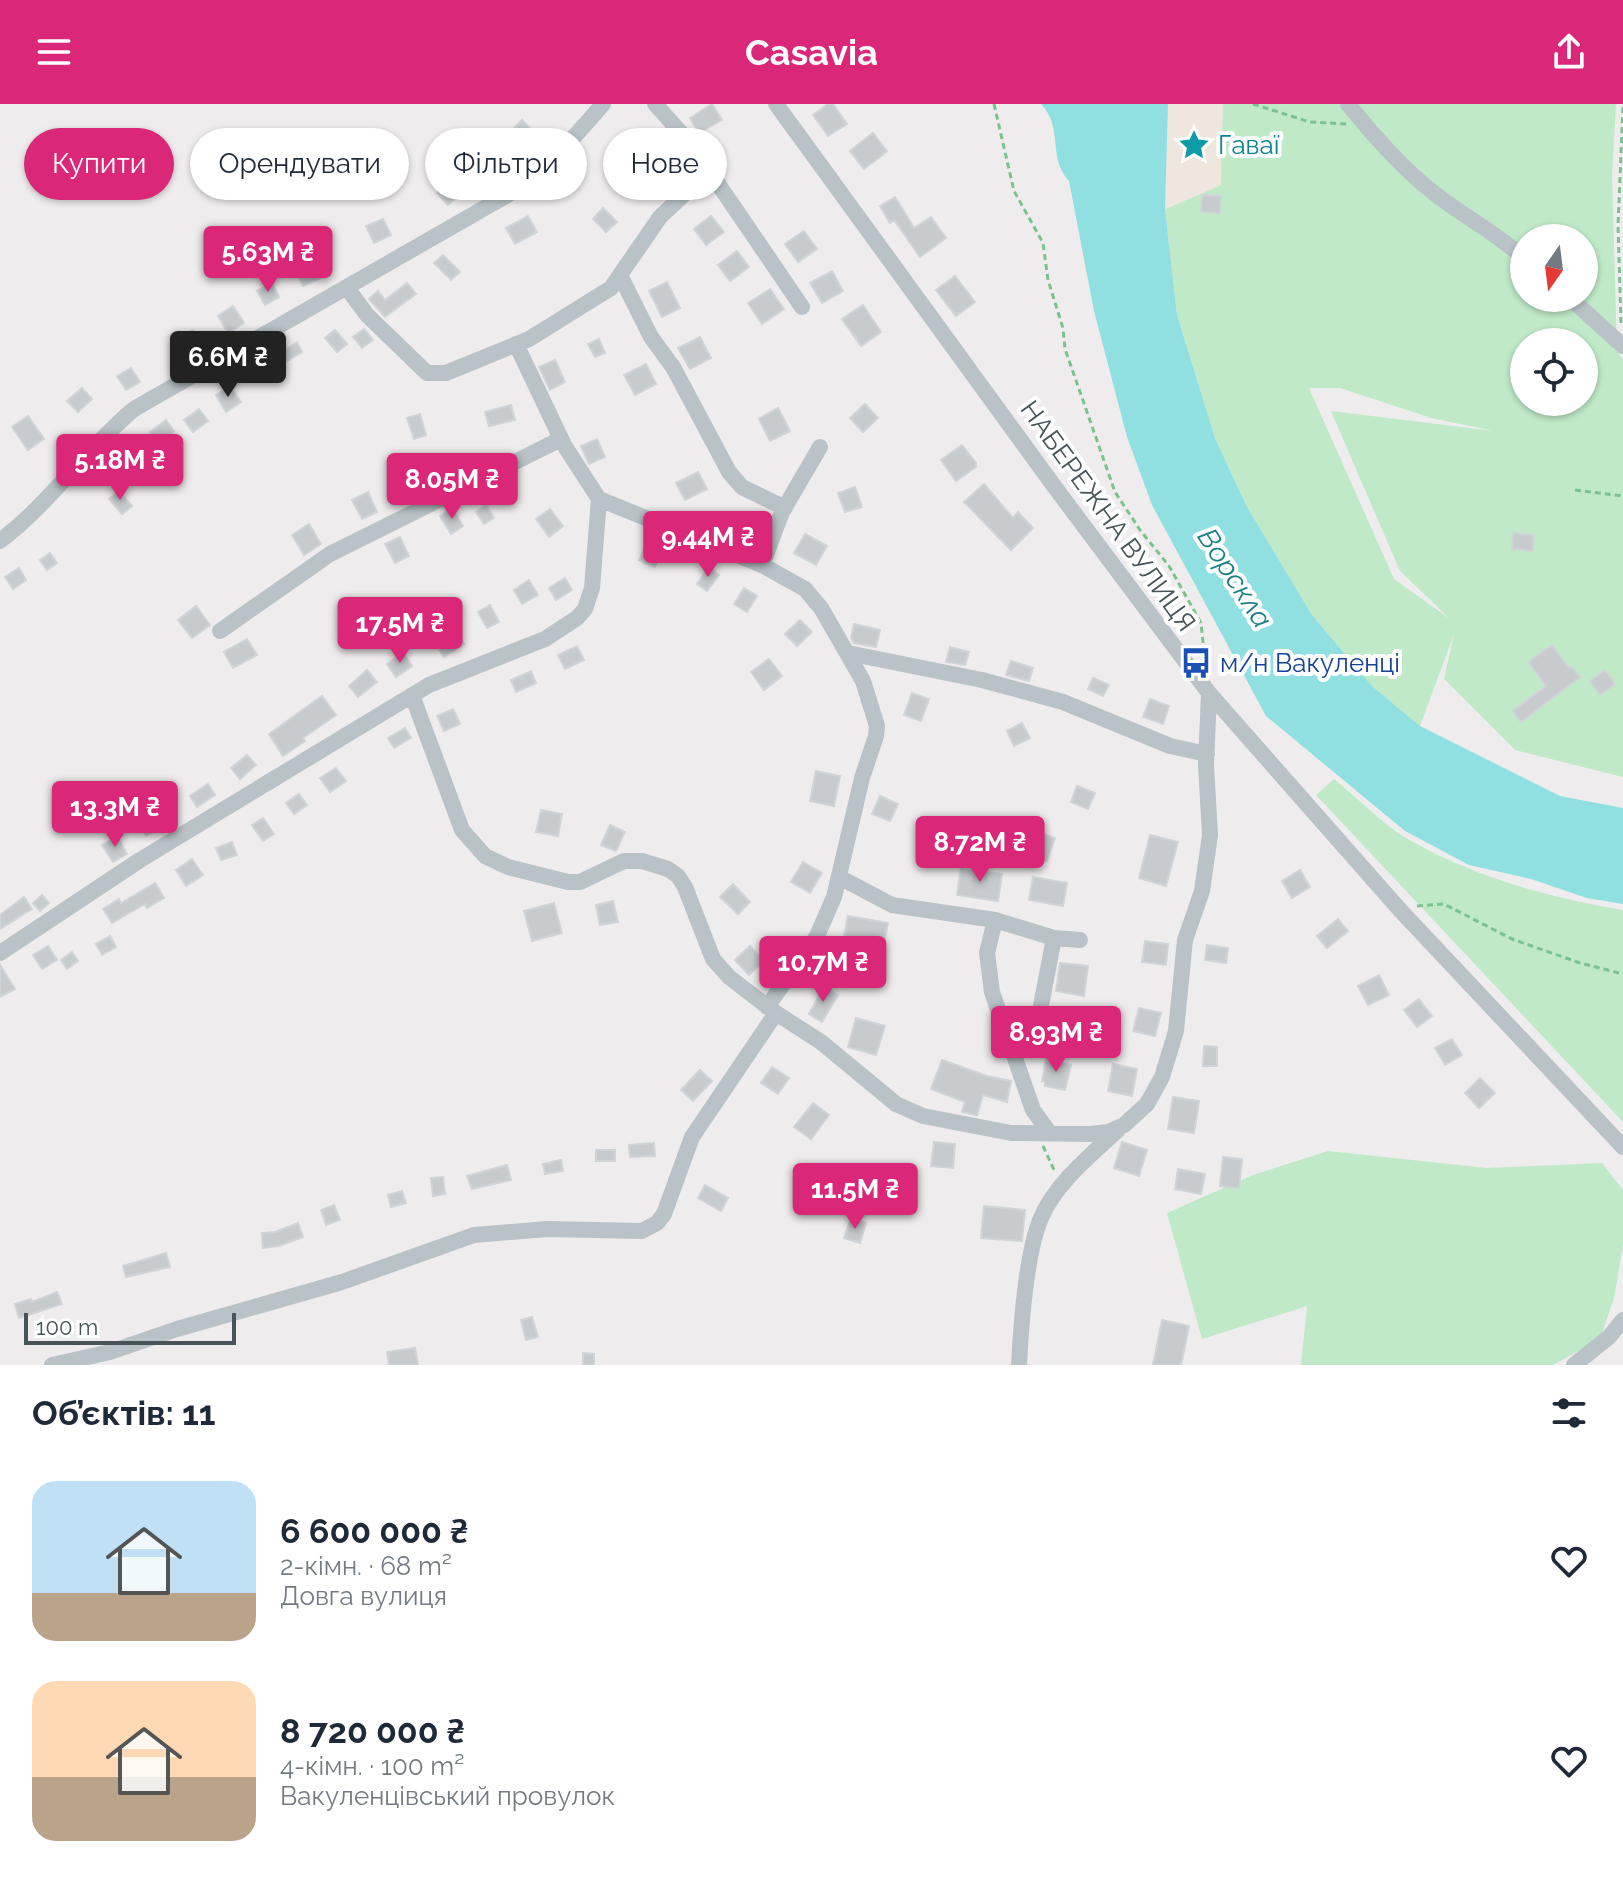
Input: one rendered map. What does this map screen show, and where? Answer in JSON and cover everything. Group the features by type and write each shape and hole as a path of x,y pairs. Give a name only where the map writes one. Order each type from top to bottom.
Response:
{"street":[{"path":"0,541 18,527 108,431 134,409 525,183 567,147 603,104"},
{"path":"655,104 677,128"},
{"name":"НАБЕРЕЖНА ВУЛИЦЯ","path":"776,104 1205,687 1400,910 1623,1147"},
{"path":"1348,104 1433,192 1510,246"},
{"path":"727,195 802,307"},
{"path":"347,288 367,315 427,373 446,373 516,344 611,288 660,217 678,200"},
{"path":"621,277 651,337 673,367 729,472 742,487 785,508"},
{"path":"1585,312 1622,345"},
{"path":"52,1365 110,1352 177,1329 342,1282 474,1235 547,1229 642,1231 657,1223 664,1214 692,1137 817,936 834,897 877,726 863,681 821,608 805,589 762,565 599,499 561,439 516,344"},
{"path":"220,631 330,554 561,439"},
{"path":"762,565 785,508 820,447"},
{"path":"0,953 140,860 412,695 463,669 545,639 577,618 590,598 599,499"},
{"path":"848,653 982,680 1047,698 1170,746 1207,754"},
{"path":"1019,1365 1026,1295 1041,1218 1066,1182 1147,1104 1162,1077 1176,1031 1185,940 1202,891 1210,835 1205,687"},
{"path":"412,695 462,830 485,856 508,867 568,882 580,882 624,861 642,861 668,869 678,876 685,887 713,959 729,977 821,1042 896,1104 923,1116 1025,1133 1090,1134 1108,1132 1124,1125"},
{"path":"839,877 892,905 995,920 1054,938 1080,940"},
{"path":"995,920 987,953 992,992 1033,1110 1049,1132"},
{"path":"1012,1049 1023,1029 1040,1011 1054,938"},
{"path":"1574,1365 1609,1337 1623,1320"}],"path":[{"path":"994,104 1014,191 1043,243 1048,280 1063,328 1065,349 1115,492 1169,566 1201,623 1205,687"},
{"path":"1253,104 1310,122 1365,125"},
{"path":"1277,104 1277,111"},
{"path":"1622,345 1618,225 1623,107"},
{"path":"1575,490 1623,496"},
{"path":"1400,910 1444,904 1512,939 1580,963 1623,974"},
{"path":"1025,1133 1042,1144 1056,1173"}],"green space":[{"path":"1221,104 1616,104 1612,177 1617,350 1623,360 1623,777 1515,750 1444,679 1454,634 1420,726 1372,686 1312,615 1247,507 1215,438 1177,315 1165,209 1221,185","holes":["1309,388 1340,388 1431,418 1494,431 1331,411 1400,571 1450,619 1394,579"]},
{"path":"1334,779 1397,832 1457,864 1539,892 1623,910 1623,1122 1316,795"},
{"path":"1328,1151 1487,1168 1602,1163 1623,1190 1623,1245 1614,1298 1600,1339 1553,1365 1301,1365 1307,1306 1202,1339 1167,1213 1253,1175"}],"sand":[{"name":"Гаваї","path":"1168,104 1223,104 1221,185 1165,209"}],"water":[{"name":"Ворскла","path":"1041,104 1168,104 1165,209 1177,315 1215,438 1247,507 1312,615 1372,686 1420,726 1560,796 1623,808 1623,904 1587,898 1531,879 1469,865 1405,831 1266,716 1152,505 1127,437 1094,311 1069,181 1059,162 1052,123"}],"building":[{"path":"712,104 722,120 708,128 696,128 690,118"},
{"path":"828,104 833,104 847,124 828,136 813,115"},
{"path":"522,120 530,128 514,128"},
{"path":"873,133 887,151 864,169 850,151"},
{"path":"1202,195 1221,196 1220,213 1201,212"},
{"path":"895,197 914,228 931,217 946,238 920,257 894,220 890,223 880,206"},
{"path":"603,208 617,222 606,232 593,219"},
{"path":"528,216 537,232 515,244 506,228"},
{"path":"711,216 724,232 706,245 694,229"},
{"path":"383,219 391,235 374,243 366,226"},
{"path":"804,231 817,249 798,262 785,244"},
{"path":"737,251 749,267 730,281 718,265"},
{"path":"443,255 460,272 451,280 434,263"},
{"path":"316,260 323,277 303,286 295,269"},
{"path":"832,271 843,291 822,303 810,283"},
{"path":"955,276 975,302 956,316 936,290"},
{"path":"667,282 680,308 662,317 649,291"},
{"path":"272,283 279,297 265,305 257,291"},
{"path":"407,283 416,294 385,317 369,299 378,291 385,300"},
{"path":"770,289 784,309 762,324 748,303"},
{"path":"863,305 881,332 861,346 842,319"},
{"path":"233,306 244,323 228,333 218,316"},
{"path":"364,329 373,340 362,348 353,337"},
{"path":"193,330 201,347 185,354 178,336"},
{"path":"335,330 347,344 337,352 325,338"},
{"path":"700,337 711,358 690,369 678,348"},
{"path":"599,339 605,353 595,357 588,344"},
{"path":"297,342 302,352 279,366 282,370 264,382 256,370"},
{"path":"555,360 565,382 550,390 539,367"},
{"path":"646,364 656,384 635,395 624,375"},
{"path":"131,368 140,382 126,390 117,376"},
{"path":"230,386 241,402 226,412 216,395"},
{"path":"82,388 92,399 78,412 67,401"},
{"path":"865,404 878,418 863,432 850,418"},
{"path":"511,405 515,420 489,426 485,412"},
{"path":"778,408 790,431 770,441 759,419"},
{"path":"199,409 208,421 193,432 184,420"},
{"path":"420,414 426,435 414,439 407,418"},
{"path":"28,416 44,439 28,450 12,427"},
{"path":"166,420 174,431 158,443 150,432"},
{"path":"597,439 605,457 589,464 581,446"},
{"path":"146,444 156,460 141,469 131,454"},
{"path":"962,445 976,467 956,481 941,460"},
{"path":"698,472 707,489 685,500 676,483"},
{"path":"984,484 1013,518 1018,512 1033,528 1011,550 964,502"},
{"path":"855,487 862,507 845,512 838,493"},
{"path":"119,491 132,506 122,514 109,499"},
{"path":"368,492 377,512 362,519 352,500"},
{"path":"486,505 494,518 484,524 476,512"},
{"path":"452,508 463,526 451,534 440,516"},
{"path":"550,509 563,526 549,537 536,519"},
{"path":"309,524 321,544 304,555 292,535"},
{"path":"1513,533 1534,535 1533,551 1512,549"},
{"path":"805,534 827,546 816,565 794,553"},
{"path":"400,537 409,556 395,563 385,544"},
{"path":"648,542 663,550 655,567 639,560"},
{"path":"50,553 57,563 47,570 40,560"},
{"path":"709,567 719,575 707,591 697,584"},
{"path":"19,568 26,580 13,589 5,577"},
{"path":"565,578 572,590 556,600 549,588"},
{"path":"529,580 538,595 522,604 514,590"},
{"path":"744,588 757,596 747,612 734,604"},
{"path":"490,605 499,622 487,628 478,612"},
{"path":"196,606 210,625 192,638 178,620"},
{"path":"800,620 812,632 797,646 785,634"},
{"path":"854,624 880,630 876,647 854,643 851,638"},
{"path":"454,629 464,644 444,657 434,642"},
{"path":"247,639 257,655 233,668 224,652"},
{"path":"1552,645 1580,677 1521,722 1512,711 1546,686 1528,662"},
{"path":"577,646 584,660 565,669 558,655"},
{"path":"950,647 969,652 965,665 946,662"},
{"path":"403,653 412,666 396,677 387,664"},
{"path":"769,659 782,676 764,690 751,672"},
{"path":"1011,661 1033,668 1029,681 1006,675"},
{"path":"367,670 377,682 358,697 349,686"},
{"path":"1605,670 1615,684 1600,695 1590,681"},
{"path":"531,671 536,683 516,692 511,680"},
{"path":"1093,678 1109,685 1103,696 1088,689"},
{"path":"912,693 929,699 921,721 904,715"},
{"path":"322,696 336,715 283,756 269,734"},
{"path":"1150,699 1169,706 1163,724 1143,717"},
{"path":"453,709 460,724 444,731 437,716"},
{"path":"1022,723 1030,738 1014,746 1007,731"},
{"path":"405,728 411,738 394,748 388,738"},
{"path":"247,755 256,765 240,779 231,768"},
{"path":"336,768 346,781 330,792 320,778"},
{"path":"816,771 840,776 834,806 810,801"},
{"path":"208,784 215,795 197,807 190,796"},
{"path":"1077,786 1095,793 1088,809 1071,802"},
{"path":"299,794 307,805 294,814 286,803"},
{"path":"880,796 898,804 890,821 872,814"},
{"path":"541,810 562,814 558,836 536,832"},
{"path":"155,814 162,827 146,836 139,824"},
{"path":"263,818 274,834 263,841 252,825"},
{"path":"610,825 625,832 616,851 601,845"},
{"path":"1035,831 1055,838 1047,861 1027,855"},
{"path":"1150,835 1178,842 1166,886 1139,878"},
{"path":"117,837 127,854 113,862 102,845"},
{"path":"232,842 237,855 221,860 216,848"},
{"path":"192,859 203,875 186,886 176,870"},
{"path":"803,862 822,873 810,893 791,882"},
{"path":"961,868 1002,874 998,901 957,895"},
{"path":"1300,870 1310,887 1292,898 1282,881"},
{"path":"1033,877 1067,883 1063,906 1029,900"},
{"path":"155,883 164,898 147,908 145,904 112,923 103,909 119,899 121,903"},
{"path":"733,884 750,902 738,914 720,897"},
{"path":"42,895 49,903 40,911 33,903"},
{"path":"24,897 32,909 0,929 0,915"},
{"path":"613,901 618,922 600,925 596,905"},
{"path":"554,903 562,933 532,941 524,911"},
{"path":"848,916 888,923 882,954 842,947"},
{"path":"1338,919 1348,931 1327,948 1317,936"},
{"path":"110,936 116,947 102,955 96,944"},
{"path":"1145,941 1168,944 1166,965 1142,962"},
{"path":"1207,945 1228,948 1226,963 1205,960"},
{"path":"48,946 57,960 42,969 33,955"},
{"path":"750,946 764,961 749,975 735,960"},
{"path":"72,952 78,961 67,969 61,960"},
{"path":"1060,963 1088,966 1084,996 1056,991"},
{"path":"0,965 15,989 0,997"},
{"path":"1379,975 1389,995 1368,1005 1358,986"},
{"path":"824,987 838,995 822,1022 809,1014"},
{"path":"1419,999 1432,1016 1417,1027 1404,1010"},
{"path":"1139,1008 1161,1013 1155,1036 1133,1031"},
{"path":"856,1018 885,1026 876,1055 848,1047"},
{"path":"1452,1039 1462,1055 1445,1065 1435,1048"},
{"path":"1204,1046 1217,1047 1217,1066 1203,1066"},
{"path":"1046,1059 1071,1065 1065,1090 1045,1086 1042,1081"},
{"path":"942,1060 1011,1081 1007,1102 983,1095 977,1115 962,1112 965,1102 931,1089"},
{"path":"1113,1064 1137,1069 1132,1096 1108,1091"},
{"path":"772,1067 789,1078 778,1094 761,1083"},
{"path":"700,1070 712,1081 693,1101 681,1090"},
{"path":"1480,1078 1495,1093 1479,1108 1465,1093"},
{"path":"1173,1097 1199,1101 1194,1133 1168,1129"},
{"path":"813,1103 829,1115 811,1139 794,1127"},
{"path":"934,1142 955,1144 953,1168 931,1166"},
{"path":"1122,1142 1147,1150 1139,1176 1114,1168"},
{"path":"654,1143 655,1156 630,1157 629,1145"},
{"path":"596,1150 615,1150 615,1161 596,1161"},
{"path":"1223,1157 1242,1159 1239,1188 1220,1186"},
{"path":"561,1160 563,1171 545,1174 543,1164"},
{"path":"507,1165 511,1180 472,1189 467,1176"},
{"path":"1178,1169 1205,1174 1201,1194 1175,1189"},
{"path":"443,1177 445,1194 433,1196 431,1178"},
{"path":"705,1185 728,1198 721,1211 698,1198"},
{"path":"402,1191 406,1203 391,1207 388,1195"},
{"path":"334,1205 340,1220 326,1225 321,1210"},
{"path":"984,1206 1025,1210 1022,1241 981,1238"},
{"path":"851,1218 866,1223 860,1243 844,1238"},
{"path":"298,1223 303,1237 263,1248 262,1233 275,1232"},
{"path":"166,1253 170,1267 126,1277 123,1266"},
{"path":"57,1292 62,1304 19,1318 15,1304 31,1299 32,1302"},
{"path":"532,1317 538,1337 526,1340 521,1320"},
{"path":"1162,1320 1189,1326 1181,1365 1153,1365"},
{"path":"415,1348 418,1365 389,1365 387,1352"},
{"path":"583,1353 594,1354 594,1365 583,1365"}],"place":[{"name":"Гаваї","path":"1194,145"},
{"name":"м/н Вакуленці","path":"1196,663"}]}
